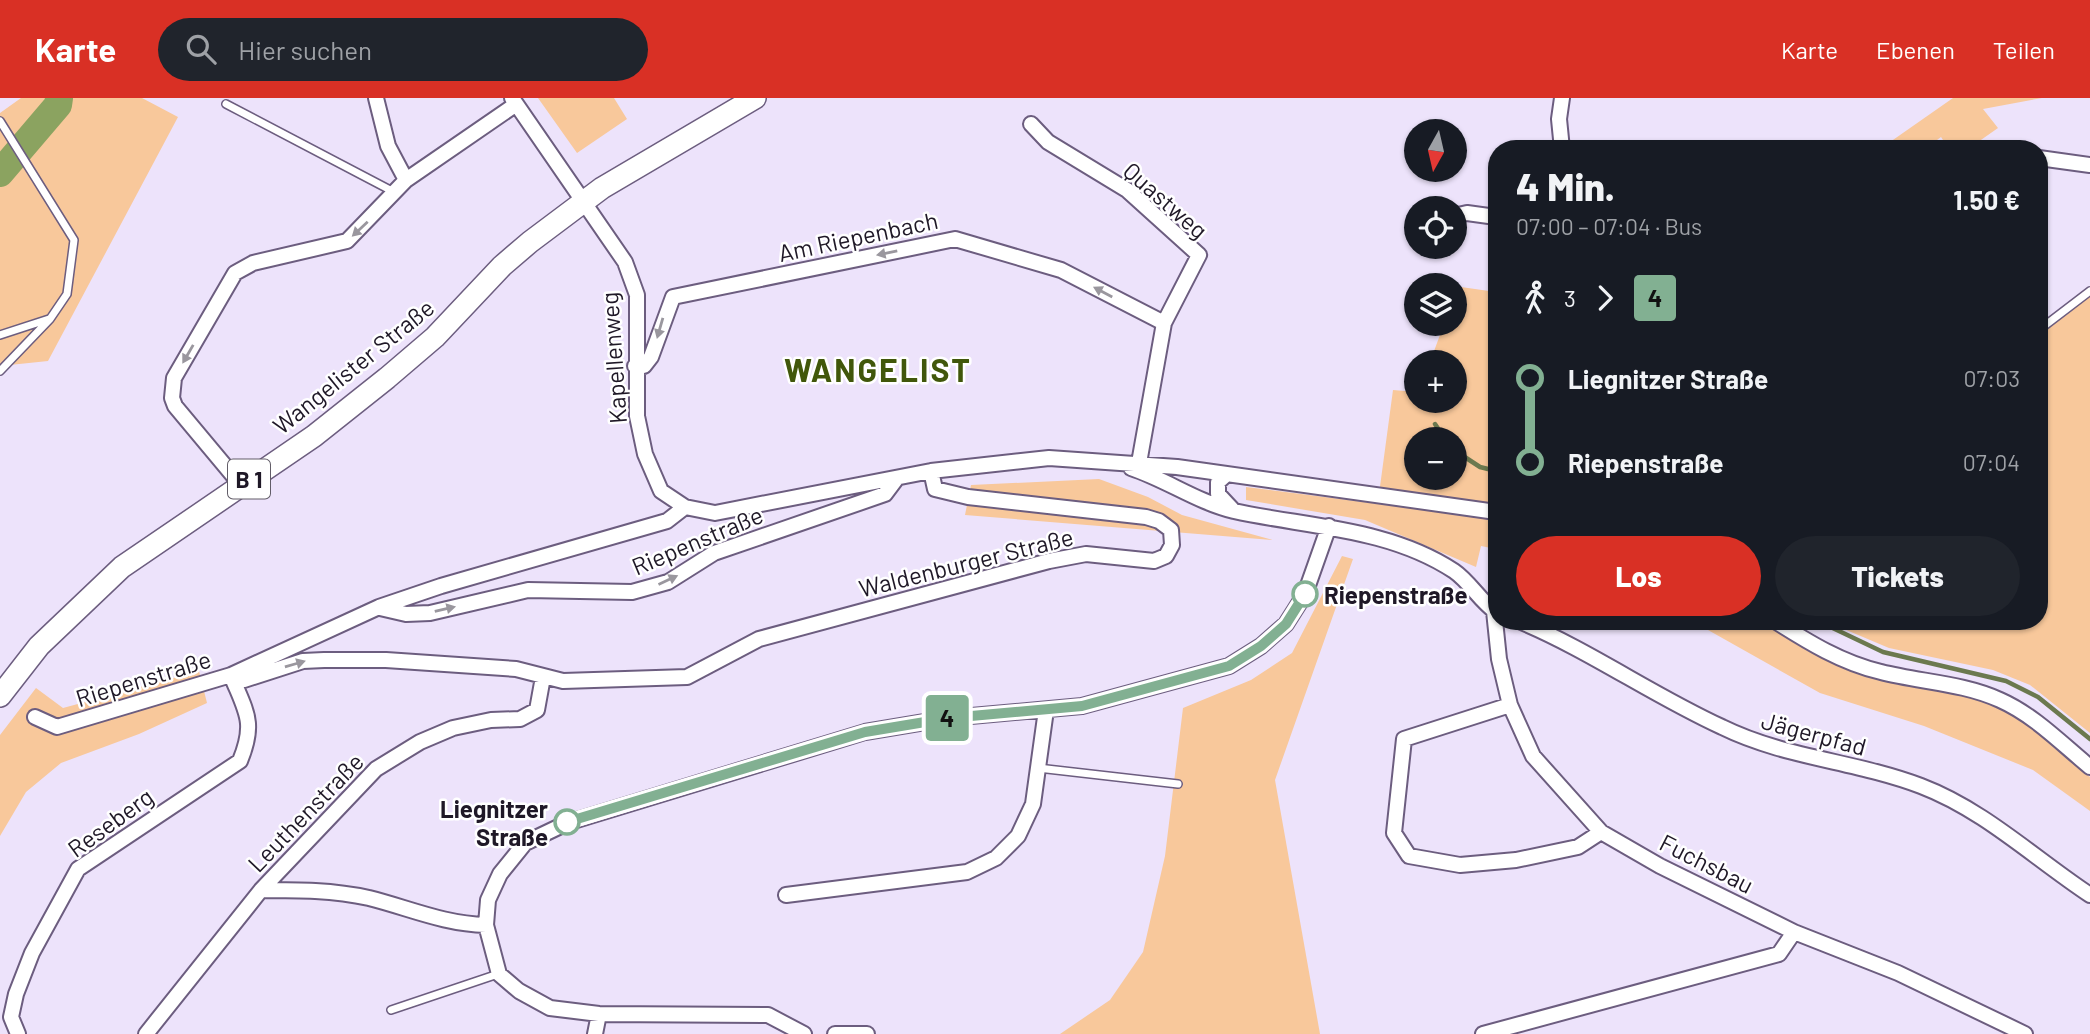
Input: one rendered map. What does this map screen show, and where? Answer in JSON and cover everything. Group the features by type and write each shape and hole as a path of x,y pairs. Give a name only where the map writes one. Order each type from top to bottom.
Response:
{"main road":[{"name":"Wangelister Straße","path":"0,696 39,646 122,567 314,436 435,337 502,266 585,202 679,140 755,98"}],"street":[{"path":"376,98 388,146 406,180"},
{"path":"1561,140 1559,119 1562,98"},
{"path":"241,485 172,398 174,379 236,273 253,263 347,241 406,180 514,101"},
{"name":"Kapellenweg","path":"514,101 625,262 637,295 637,416 645,454 661,491 685,507"},
{"name":"Quastweg","path":"1031,124 1048,142 1127,190 1199,255 1164,323 1139,463"},
{"path":"2048,160 2090,165"},
{"path":"1467,213 1488,216"},
{"name":"Am Riepenbach","path":"635,366 644,366 652,357 673,297 955,239 1061,270 1164,323"},
{"name":"Riepenstraße","path":"34,717 57,727 231,675 379,607 441,586 667,521 685,507 715,513 931,471 1049,458 1139,463 1488,511"},
{"path":"1113,462 1149,474 1194,499 1234,511 1329,526 1402,547 1455,572 1488,605"},
{"name":"Waldenburger Straße","path":"543,677 563,681 687,677 759,639 1086,554 1154,561 1166,556 1172,545 1171,530 1159,521 1130,514 968,497 935,489 931,471"},
{"path":"1227,474 1218,482 1218,494 1234,511"},
{"name":"Riepenstraße","path":"379,607 406,614 430,613 528,590 632,592 668,582 714,553 885,494 897,478"},
{"path":"804,1034 768,1015 599,1014 550,1008 519,991 499,974 486,925 488,900 500,874 525,843 567,822 865,732 949,718 1082,706 1229,666 1286,624 1305,594 1329,526"},
{"name":"Fuchsbau","path":"1497,630 1499,659 1510,705 1532,756 1601,832 1660,866 1794,932 1898,973 2025,1034"},
{"name":"Jägerpfad","path":"1540,630 1721,727 1771,748 1888,776 1951,799 1981,816 2090,895"},
{"path":"1791,630 1846,661 1880,672 1976,691 2002,701 2027,715 2090,767"},
{"path":"231,675 244,681 303,661 386,660 516,669 543,677"},
{"name":"Reseberg","path":"18,1034 11,1017 16,994 32,953 78,869 240,761 249,739 250,720 231,675"},
{"name":"Leuthenstraße","path":"146,1034 261,890 376,769 421,742 453,728 491,720 520,719 537,710 543,677"},
{"path":"1510,705 1404,739 1394,833 1409,856 1461,865 1516,860 1578,847 1601,832"},
{"path":"786,895 967,872 996,858 1022,828 1033,804 1046,710"},
{"path":"261,890 323,890 370,898 432,918 486,925"},
{"path":"1483,1034 1779,954 1794,932"},
{"path":"596,1034 599,1014"},
{"path":"835,1034 867,1034"}],"lane":[{"path":"226,104 395,192"},
{"path":"0,121 74,240 67,294 50,319 0,372"},
{"path":"2048,323 2090,291"},
{"path":"0,335 50,319"},
{"path":"1038,768 1178,784"},
{"path":"391,1010 499,974"}],"shaded area":[{"path":"21,98 142,98 178,117 48,361 0,366 0,113"},
{"path":"538,98 614,98 627,119 577,153"},
{"path":"1953,98 2042,98 1983,109 1998,128 1981,140 1943,140 1941,137 1937,140 1893,140"},
{"path":"1467,288 1488,291 1488,511 1379,494 1393,390 1404,391 1404,413 1467,413 1467,350 1434,350 1440,336 1467,336"},
{"path":"2090,291 2090,733 2030,685 1993,670 1889,648 1846,630 2048,630 2048,323"},
{"path":"1099,479 1148,497 1182,515 1273,540 965,515 971,485"},
{"path":"1246,487 1488,518 1488,547 1481,546 1476,567 1365,520 1246,500"},
{"path":"1342,556 1353,559 1275,780 1320,1034 1060,1034 1110,1000 1143,952 1165,856 1183,708 1251,680 1292,653"},
{"path":"1708,630 1774,630 1806,650 1847,669 1990,702 2022,719 2090,777 2090,811 2033,770 1924,726 1820,693"},
{"path":"199,671 207,703 139,734 61,763 26,792 0,836 0,735 36,688 63,708"}],"waterway":[{"path":"0,173 58,105 59,98"},
{"path":"1467,458 1488,469"},
{"path":"1837,630 1883,652 2006,681 2038,697 2090,739"}],"bus line":[{"name":"4","path":"567,822 865,732 949,718 1082,706 1229,666 1261,646 1286,624 1305,594"}],"place":[{"name":"Riepenstraße","path":"1305,594"},
{"name":"Liegnitzer Straße","path":"567,822"}],"district":[{"name":"WANGELIST","path":"878,369"}]}
